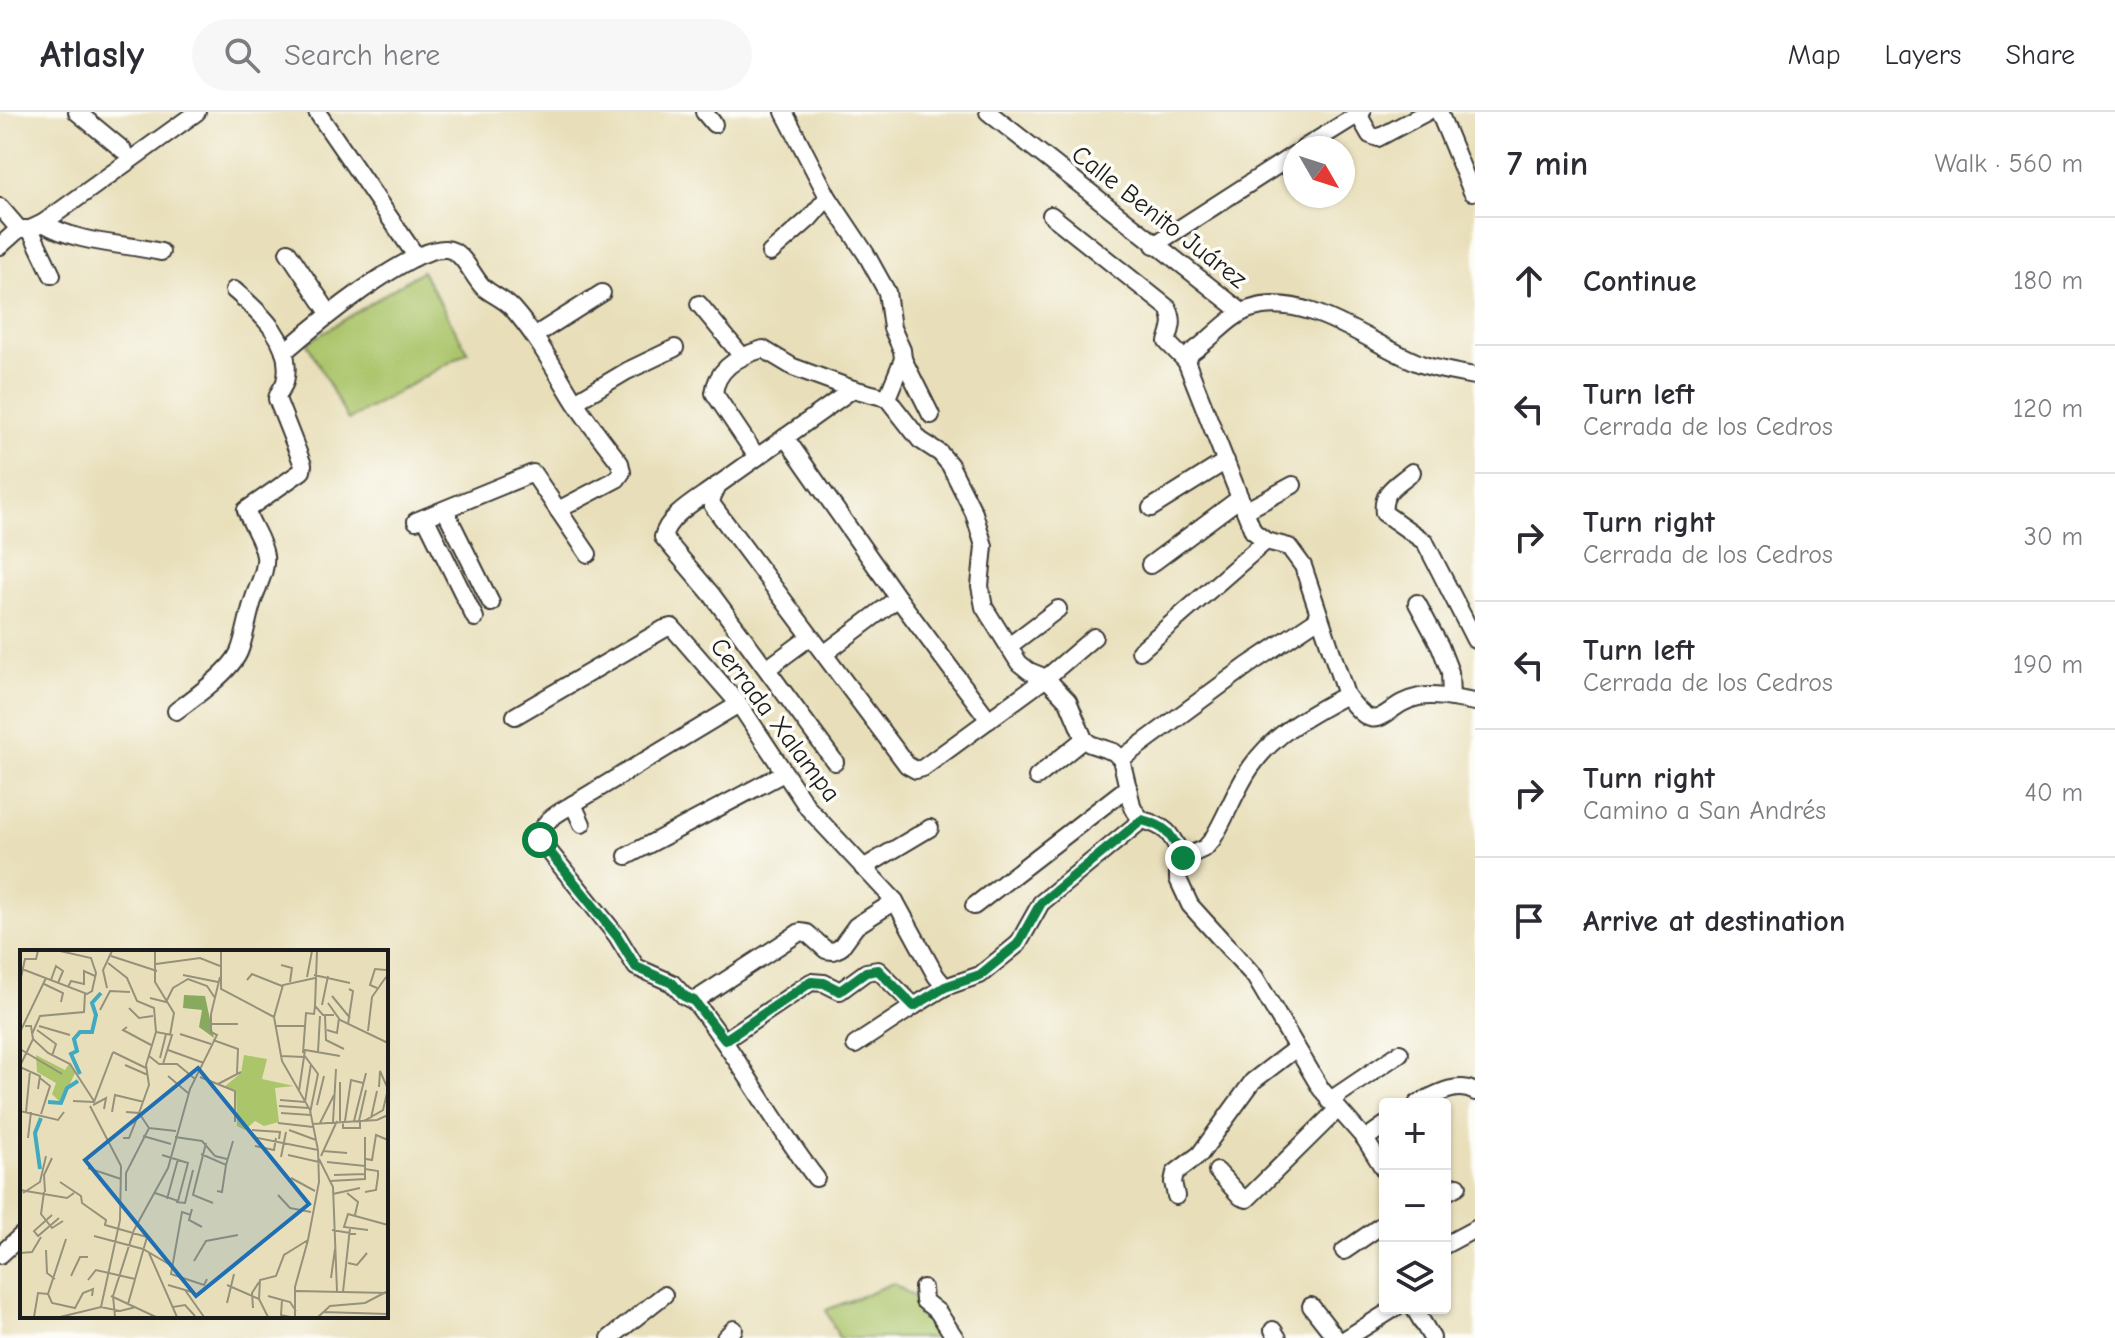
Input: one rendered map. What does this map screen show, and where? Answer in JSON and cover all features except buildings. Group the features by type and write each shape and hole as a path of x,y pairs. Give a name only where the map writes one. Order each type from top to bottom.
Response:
{"street":[{"path":"77,112 123,150"},
{"path":"0,246 196,112"},
{"path":"784,112 828,197 887,292 892,328 903,359 931,415"},
{"path":"1316,136 1334,119 1360,113 1370,135 1378,138 1427,112"},
{"path":"1439,112 1472,192"},
{"path":"323,113 416,256"},
{"name":"Calle Benito Juárez","path":"993,113 1154,245 1242,312 1192,352 1186,361"},
{"path":"1154,245 1283,162"},
{"path":"770,253 809,219 828,197"},
{"path":"0,207 31,227 101,243 125,244 161,252"},
{"path":"1051,215 1168,308 1172,326 1167,342 1186,361 1253,531 1266,541 1283,544 1296,553 1309,581 1346,695 1358,711 1368,719 1377,718 1412,699 1433,696 1475,702"},
{"path":"31,227 52,275"},
{"path":"284,352 329,313 416,256 444,248 458,253 481,284 510,306 534,336 575,402 620,463 622,472 617,479 558,510"},
{"path":"288,252 329,313"},
{"path":"176,711 210,686 240,651 244,628 265,565 262,546 246,510 297,476 303,465 277,399 285,380 284,352 269,323 234,290"},
{"path":"534,336 602,293"},
{"path":"699,304 741,355"},
{"path":"1242,312 1266,305 1293,307 1352,329 1420,363 1475,376"},
{"path":"575,402 627,371 675,348"},
{"path":"757,457 714,393 718,378 741,355 763,349 793,367 887,398 920,440 940,453 950,465 974,513 984,546 981,599 1009,646 1023,667 1046,678 1068,701 1084,739 1114,752 1121,759 1133,809 1142,820 1161,825 1168,831 1183,858"},
{"path":"887,398 903,359"},
{"path":"835,762 768,668 663,537 665,529 674,519 853,389"},
{"path":"785,437 898,598 989,720"},
{"path":"1151,508 1226,461"},
{"path":"1412,472 1388,490 1382,508 1384,513 1425,542 1475,640"},
{"path":"475,618 421,520 529,473 537,477 588,554"},
{"path":"718,485 711,500 713,506 907,765 916,770 923,768 1046,678 1094,637"},
{"path":"1150,565 1243,504 1293,485"},
{"path":"445,510 491,603"},
{"path":"1140,651 1266,541"},
{"path":"824,654 898,598"},
{"path":"1417,603 1450,672 1451,698"},
{"path":"1009,646 1058,609"},
{"path":"1121,759 1247,666 1319,618"},
{"name":"Cerrada Xalampa","path":"515,716 672,627 739,704 808,808 895,901 945,987"},
{"path":"768,668 810,637"},
{"path":"1346,695 1288,728 1272,742 1251,766 1212,840 1205,848 1183,858 1178,870 1184,895 1255,977 1295,1049 1333,1105 1365,1139 1384,1170"},
{"path":"739,704 546,821 541,828 540,840 617,936 636,967 672,983 684,996 694,1001 725,1040 787,1140 816,1178"},
{"path":"1037,777 1084,739"},
{"path":"627,856 784,773"},
{"path":"974,906 1128,787"},
{"path":"573,804 582,824"},
{"path":"855,1045 945,987 980,975 1018,944 1041,903 1142,820"},
{"path":"863,868 930,828"},
{"path":"694,1001 800,932 807,933 826,950 840,948 856,926 895,901"},
{"path":"725,1040 811,982 824,983 840,991 872,970 878,970 888,978 914,1006"},
{"path":"1176,1196 1175,1173 1200,1154 1253,1081 1295,1049"},
{"path":"1217,1171 1241,1197 1247,1199 1333,1105 1400,1053"},
{"path":"1431,1098 1458,1087 1475,1092"},
{"path":"1365,1139 1379,1129"},
{"path":"1344,1251 1379,1227"},
{"path":"1451,1242 1475,1229"},
{"path":"0,1255 20,1237"},
{"path":"923,1288 924,1301 938,1312 955,1338"},
{"path":"610,1338 664,1295"},
{"path":"1311,1306 1336,1338"},
{"path":"1347,1338 1385,1314"},
{"path":"1418,1314 1432,1338"}],"green space":[{"path":"422,271 468,352 348,420 307,343"},
{"path":"893,1283 917,1299 944,1338 839,1338 826,1310"}],"route":[{"path":"540,840 617,936 630,961 648,974 672,983 684,996 694,1001 725,1040 811,982 818,981 840,991 866,972 878,970 914,1006 945,987 980,975 1018,944 1041,903 1142,820 1161,825 1168,831 1183,858"}]}
